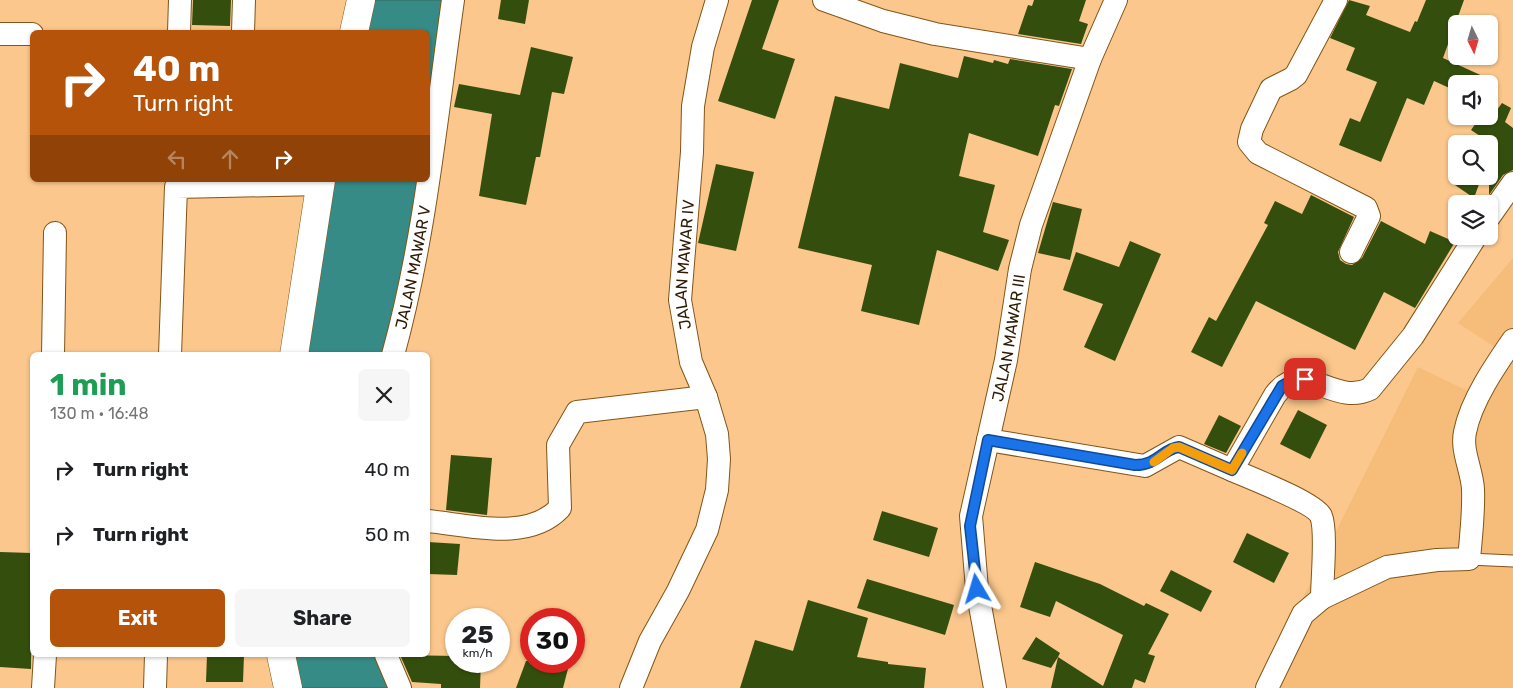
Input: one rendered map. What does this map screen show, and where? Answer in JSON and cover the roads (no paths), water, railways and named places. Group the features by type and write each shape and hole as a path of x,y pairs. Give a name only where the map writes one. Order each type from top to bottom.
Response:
{"street":[{"path":"179,30 180,0"},
{"path":"242,30 244,0"},
{"path":"354,30 360,0"},
{"name":"JALAN MAWAR V","path":"430,167 453,0"},
{"path":"824,0 883,21 935,34 1090,59"},
{"name":"JALAN MAWAR III","path":"995,688 978,598 970,526 1006,360 1020,269 1031,225 1058,155 1090,59 1116,0"},
{"path":"1336,0 1296,75 1292,80 1271,89 1252,129 1249,142 1258,152 1366,208 1369,216 1351,252"},
{"name":"JALAN MAWAR IV","path":"631,688 650,642 678,591 707,530 714,509 719,459 717,434 706,397 691,362 680,300 692,152 693,106 703,47 714,1"},
{"path":"0,34 30,34"},
{"path":"170,352 176,190 237,182 321,182 294,352"},
{"name":"JALAN MAWAR V","path":"394,352 405,311 428,182"},
{"path":"1498,204 1513,183"},
{"path":"53,352 55,233"},
{"path":"1232,470 1282,386 1291,381 1305,379 1336,392 1350,394 1361,393 1370,389 1413,336 1470,245"},
{"path":"1266,688 1303,614 1322,598 1387,567 1437,560 1469,559 1473,490 1466,460 1465,433 1469,419 1493,370 1513,340"},
{"path":"430,521 515,530 551,518 560,508 558,445 576,412 706,397"},
{"path":"988,440 1135,465 1150,464 1173,448 1179,447 1294,498 1319,513 1322,520 1322,598"},
{"path":"43,688 45,657"},
{"path":"155,688 156,657"},
{"path":"281,657 288,688"},
{"path":"387,657 400,688"}],"lane":[{"path":"1469,559 1513,561"}],"water":[{"path":"358,0 453,0 430,168 430,30 351,30"},
{"path":"321,182 428,182 422,223 394,352 294,352"},
{"path":"281,657 387,657 400,688 288,688"}]}
